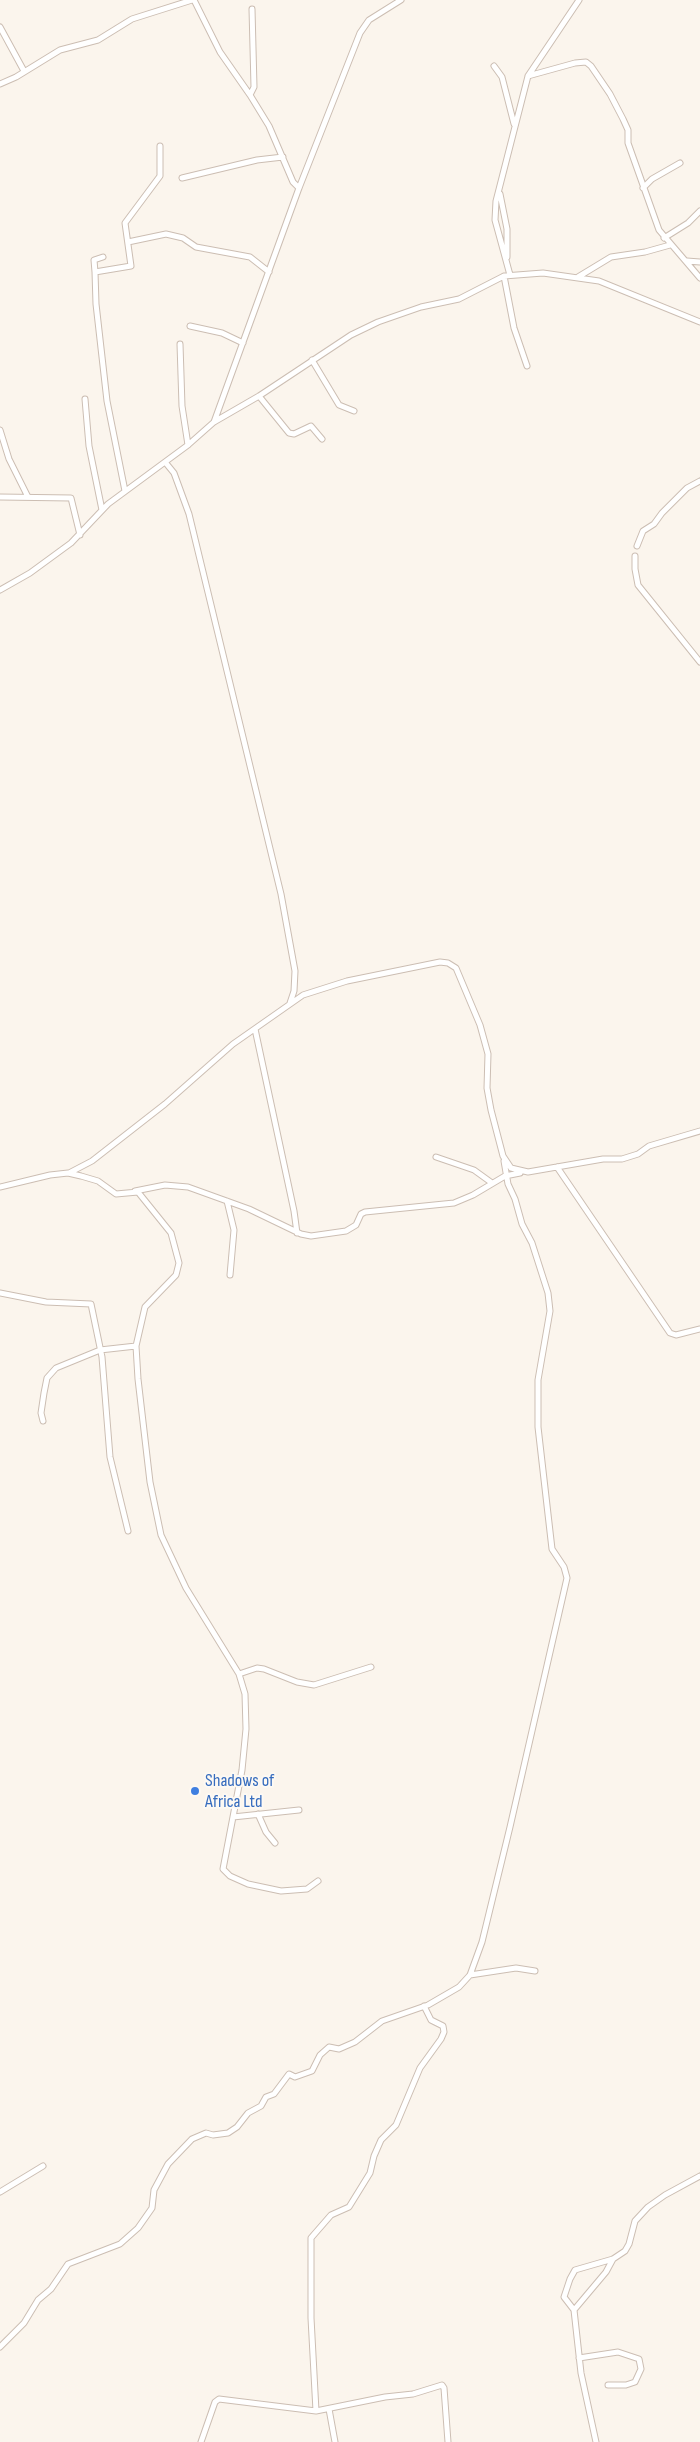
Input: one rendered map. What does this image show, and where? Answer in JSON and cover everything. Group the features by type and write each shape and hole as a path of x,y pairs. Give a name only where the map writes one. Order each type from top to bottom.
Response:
{"street":[{"path":"0,84 60,50 98,40 132,18 193,0 220,52 269,126 293,182 299,188"},
{"path":"214,422 299,188 360,33 369,20 401,0"},
{"path":"507,260 495,220 494,210 514,127 528,76 578,0"},
{"path":"250,95 254,87 252,10"},
{"path":"0,27 24,71"},
{"path":"528,76 574,63 589,64 610,94 628,130 628,143 655,222 664,238 687,261 700,278"},
{"path":"494,66 504,82 514,127"},
{"path":"95,272 130,267 126,220 160,176 160,146"},
{"path":"182,178 257,160 282,157"},
{"path":"644,188 658,175 680,164"},
{"path":"499,193 507,229 507,275 514,328 527,366"},
{"path":"664,238 688,223 700,211"},
{"path":"128,242 166,234 183,238 202,248 250,256 269,272"},
{"path":"578,277 611,256 645,252 670,244"},
{"path":"103,258 94,260 96,304 107,401 125,491"},
{"path":"687,261 700,262"},
{"path":"0,590 30,573 80,535 102,510 214,422 259,396 361,329 413,310 459,299 507,275 543,273 599,281 700,322"},
{"path":"190,326 222,333 243,343"},
{"path":"180,344 182,406 188,444"},
{"path":"312,360 339,405 354,411"},
{"path":"259,396 289,433 294,434 311,426 322,439"},
{"path":"85,399 89,446 102,510"},
{"path":"0,430 3,449 28,497"},
{"path":"165,462 174,473 189,514 281,894 295,971 294,991 290,1004"},
{"path":"637,546 643,531 654,524 662,513 687,488 700,481"},
{"path":"0,497 70,498 80,535"},
{"path":"635,556 638,585 700,662"},
{"path":"0,1187 26,1180 68,1173 87,1165 143,1122 233,1044 310,991 436,962 444,962 454,966 466,989 485,1041 488,1059 488,1094 504,1161 505,1176 517,1204 522,1224 534,1248 548,1294 550,1311 538,1380 538,1428 552,1549 564,1566 568,1578 482,1942 470,1975 459,1987 424,2006 382,2021 356,2042 339,2049 329,2047 320,2056 312,2071 295,2077 289,2074 274,2094 266,2097 262,2104 248,2113 237,2127 228,2133 213,2136 205,2133 192,2139 168,2164 154,2190 152,2208 138,2228 117,2245 68,2264 51,2288 38,2300 24,2323 0,2346"},
{"path":"255,1029 297,1233"},
{"path":"68,1173 98,1181 116,1194 149,1187 173,1185 188,1187 249,1209 297,1233 311,1236 346,1231 356,1225 361,1214 365,1212 452,1204 473,1195 505,1176 603,1159 622,1159 638,1154 649,1146 700,1131"},
{"path":"436,1157 474,1170 492,1183"},
{"path":"504,1161 511,1168 523,1172"},
{"path":"557,1167 670,1333 676,1335 700,1329"},
{"path":"134,1191 142,1195 149,1208 168,1229 179,1260 176,1275 145,1307 136,1346 148,1471 161,1535 186,1588 239,1674 245,1694 246,1729 242,1770 223,1867 225,1873 248,1884 281,1891 307,1889 318,1881"},
{"path":"227,1201 234,1230 230,1275"},
{"path":"0,1292 46,1302 90,1303 100,1350 110,1457 128,1531"},
{"path":"43,1421 42,1400 51,1373 74,1359 100,1350 136,1346"},
{"path":"239,1674 257,1668 297,1682 314,1684 371,1668"},
{"path":"233,1817 299,1810"},
{"path":"258,1814 266,1832 275,1842"},
{"path":"470,1975 516,1968 535,1971"},
{"path":"316,2411 311,2318 311,2238 331,2216 350,2207 370,2173 374,2156 381,2140 396,2125 425,2057 441,2039 444,2032 442,2026 431,2020 424,2006"},
{"path":"0,2192 43,2166"},
{"path":"596,2442 579,2358 574,2310 564,2297 574,2270 613,2259 627,2248 635,2221 648,2207 665,2195 700,2176"},
{"path":"574,2310 606,2272 613,2259"},
{"path":"579,2358 618,2352 639,2359 641,2369 635,2382 626,2385 608,2385"},
{"path":"201,2442 215,2402 219,2399 316,2411 384,2397 413,2394 442,2385 444,2388 448,2442"},
{"path":"329,2409 335,2442"}],"place":[{"name":"Shadows of Africa Ltd","path":"195,1791"}]}
